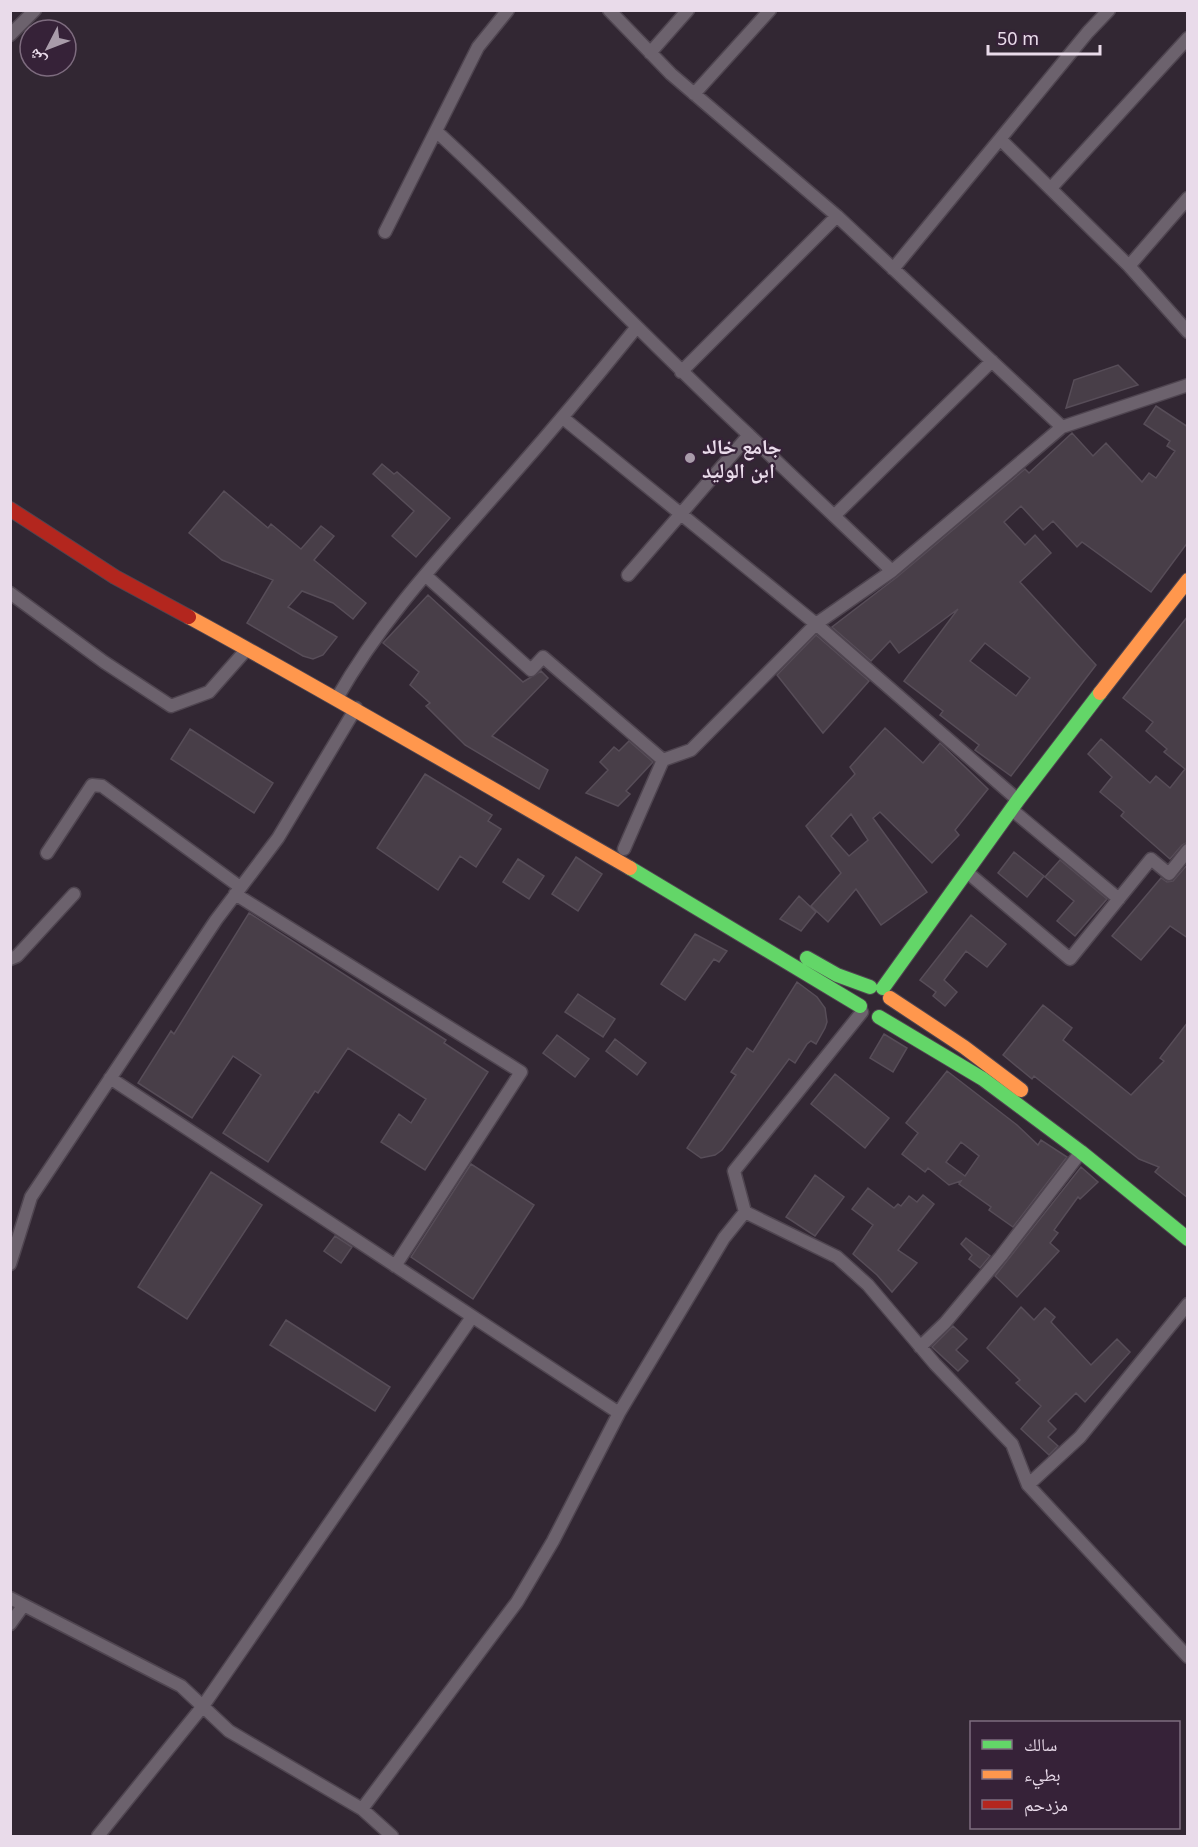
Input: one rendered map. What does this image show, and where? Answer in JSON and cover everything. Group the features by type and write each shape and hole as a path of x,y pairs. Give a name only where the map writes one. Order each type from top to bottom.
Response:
{"main road":[{"path":"10,509 115,577 356,708 408,741 670,890 873,1018 889,1010 881,991"},
{"path":"861,1009 861,994 881,991 1014,804 1188,580"},
{"path":"356,708 398,721 624,849 826,970 881,991 964,1047 1188,1222"},
{"path":"879,1017 955,1060 1081,1152 1188,1239"},
{"path":"955,1060 964,1047"}],"street":[{"path":"10,35 34,10"},
{"path":"385,232 478,47 508,10"},
{"path":"609,10 694,94 837,216 1062,427"},
{"path":"650,53 688,10"},
{"path":"694,94 770,10"},
{"path":"893,269 1088,32 1109,10"},
{"path":"1051,188 1188,38"},
{"path":"436,131 486,177 681,372 892,571"},
{"path":"1000,139 1129,266 1188,332"},
{"path":"1129,266 1188,198"},
{"path":"681,372 837,216"},
{"path":"338,698 357,663 394,611 563,418 636,328"},
{"path":"834,516 992,361"},
{"path":"624,849 663,760 692,750 816,624 892,571 1062,427 1187,386"},
{"path":"563,418 816,624 1119,899"},
{"path":"628,575 749,435"},
{"path":"425,575 531,670 543,657 663,760"},
{"path":"10,593 104,662 171,706 208,692 247,649"},
{"path":"10,1264 31,1197 238,890 278,838 356,708"},
{"path":"47,853 92,785 102,786 238,890 521,1072 395,1266"},
{"path":"967,872 1070,958 1151,859 1169,874 1188,850"},
{"path":"10,959 16,956 74,894"},
{"path":"861,1009 734,1171 745,1212 837,1257 868,1285 920,1347 1012,1444 1028,1485 1188,1657"},
{"path":"111,1078 619,1413"},
{"path":"920,1347 945,1323 1001,1256 1081,1152"},
{"path":"362,1809 517,1602 553,1541 619,1413 724,1238 745,1212"},
{"path":"1028,1485 1080,1437 1188,1304"},
{"path":"98,1836 203,1706 472,1317"},
{"path":"10,1598 181,1686 230,1731 362,1809 392,1836"},
{"path":"10,1624 23,1606"}],"building":[{"path":"1118,365 1138,385 1066,408 1074,380"},
{"path":"1156,406 1188,427 1188,542 1151,592 1082,542 1077,547 1053,521 1043,530 1021,506 1004,522 1025,545 1035,535 1051,553 1020,582 1096,665 1011,776 975,750 979,745 940,715 943,711 904,681 958,609 899,653 890,641 871,661 832,627 897,577 1025,469 1029,473 1072,433 1093,456 1106,443 1142,482 1149,473 1156,478 1175,451 1167,446 1170,441 1144,424","holes":["985,643 1030,678 1016,696 970,661"]},
{"path":"382,464 394,474 397,472 450,518 416,557 392,536 414,511 373,474"},
{"path":"224,491 268,528 271,524 301,549 321,526 334,536 314,560 366,603 353,619 333,603 302,591 288,607 337,637 323,655 313,659 303,656 247,623 273,580 222,560 189,533"},
{"path":"428,595 523,682 541,671 548,678 492,736 548,770 539,789 465,745 426,706 430,703 410,685 419,672 383,643"},
{"path":"1188,616 1188,842 1182,845 1170,859 1121,816 1124,812 1100,792 1112,777 1088,754 1101,739 1150,783 1156,776 1170,788 1185,769 1164,752 1167,749 1146,731 1153,722 1123,698"},
{"path":"816,635 869,681 823,733 777,675"},
{"path":"885,728 923,763 940,743 988,789 955,830 959,835 932,863 880,812 873,818 927,892 881,925 856,889 828,922 811,906 841,873 806,826 855,774 850,767","holes":["851,814 868,840 849,856 831,836"]},
{"path":"190,729 273,783 254,813 171,759"},
{"path":"629,741 653,762 626,791 630,794 618,806 586,793 608,770 600,762 614,747 619,751"},
{"path":"425,774 492,815 488,821 501,829 476,867 460,856 438,890 377,848"},
{"path":"1014,852 1044,876 1027,897 998,873"},
{"path":"576,857 602,874 578,911 552,894"},
{"path":"518,859 544,876 529,899 503,882"},
{"path":"1060,860 1107,899 1075,936 1057,921 1074,901 1045,877"},
{"path":"1188,864 1188,938 1170,926 1141,960 1112,936 1161,878 1167,882 1173,881"},
{"path":"799,896 816,912 801,931 780,919"},
{"path":"249,913 446,1040 444,1043 488,1072 425,1170 381,1142 399,1114 411,1123 426,1099 348,1048 318,1093 315,1091 268,1162 223,1133 261,1075 233,1056 192,1118 138,1083 171,1031 174,1034"},
{"path":"971,915 1006,944 987,967 966,951 944,980 957,992 945,1006 933,996 936,992 920,980"},
{"path":"695,934 727,951 719,962 714,959 685,1000 661,984"},
{"path":"797,982 817,997 825,1008 827,1022 825,1028 816,1044 811,1041 807,1044 795,1063 789,1059 722,1150 715,1155 701,1158 687,1148 736,1075 731,1072 747,1048 753,1052"},
{"path":"578,994 615,1019 603,1037 565,1012"},
{"path":"1043,1005 1072,1028 1063,1040 1131,1095 1164,1061 1160,1058 1188,1022 1188,1198 1155,1172 1159,1167 1139,1159 1034,1076 1032,1079 1003,1055"},
{"path":"884,1034 907,1048 893,1072 870,1058"},
{"path":"557,1035 589,1059 575,1077 543,1053"},
{"path":"615,1039 646,1063 637,1075 606,1051"},
{"path":"947,1071 1017,1125 1038,1145 1041,1140 1067,1157 1013,1227 989,1210 991,1207 959,1184 961,1181 949,1185 928,1168 925,1172 902,1154 918,1133 906,1123","holes":["961,1142 979,1156 965,1176 946,1162"]},
{"path":"835,1074 889,1118 865,1148 811,1104"},
{"path":"471,1164 534,1205 473,1299 411,1257"},
{"path":"1081,1167 1098,1182 1080,1199 1078,1197 1054,1230 1058,1233 1050,1243 1059,1251 1017,1297 995,1276"},
{"path":"211,1172 262,1205 187,1319 138,1287"},
{"path":"815,1175 844,1197 815,1236 786,1217"},
{"path":"868,1188 894,1208 898,1204 901,1206 909,1196 917,1202 923,1195 934,1204 898,1250 917,1263 892,1292 853,1254 873,1225 852,1209"},
{"path":"335,1236 352,1247 341,1263 324,1251"},
{"path":"966,1238 990,1256 980,1268 969,1259 972,1255 961,1244"},
{"path":"1021,1307 1034,1320 1045,1308 1055,1317 1051,1322 1091,1365 1117,1339 1130,1352 1085,1402 1076,1393 1048,1421 1056,1429 1048,1437 1058,1446 1049,1455 1021,1429 1041,1406 1016,1383 1020,1380 987,1348"},
{"path":"286,1320 390,1387 375,1411 270,1345"},
{"path":"953,1326 967,1339 956,1350 968,1361 958,1371 932,1347"}],"traffic: fast":[{"path":"883,988 1018,800 1100,693"},
{"path":"630,868 860,1006"},
{"path":"807,958 837,975 870,987"},
{"path":"879,1017 983,1079 1081,1152 1188,1239"}],"traffic: slow":[{"path":"1100,693 1188,580"},
{"path":"189,617 630,868"},
{"path":"890,998 964,1047 1021,1090"}],"traffic: jam":[{"path":"10,509 115,577 189,617"}],"place":[{"name":"جامع خالد ابن الوليد","path":"690,458"}]}
